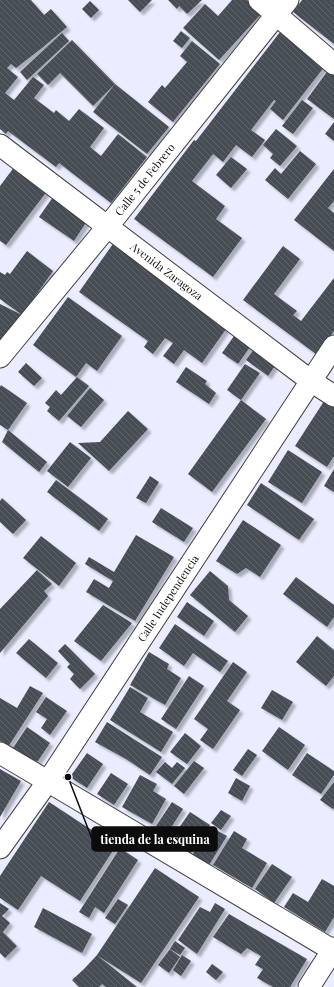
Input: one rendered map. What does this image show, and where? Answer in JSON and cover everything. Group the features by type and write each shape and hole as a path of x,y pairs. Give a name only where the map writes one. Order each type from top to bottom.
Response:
{"street":[{"path":"259,0 282,8 334,64"},
{"name":"Calle 5 de Febrero","path":"0,357 108,226 282,8"},
{"name":"Avenida Zaragoza","path":"0,145 311,381 334,396"},
{"name":"Calle Independencia","path":"0,848 48,781 334,346"},
{"path":"0,753 334,950 309,987"}],"building":[{"path":"0,0 31,0 44,15 51,9 67,27 16,68 11,64 7,68 18,77 5,93 14,100 33,77 44,85 34,98 54,113 56,110 69,121 79,109 104,128 90,147 101,156 118,134 147,157 111,203 59,163 56,167 8,131 6,134 0,129"},
{"path":"128,0 152,0 140,12"},
{"path":"168,0 202,0 187,14 179,6 177,9"},
{"path":"232,0 247,0 262,13 219,60 183,28 205,4 218,16"},
{"path":"302,0 334,0 334,44 293,12"},
{"path":"90,1 99,10 91,18 82,9"},
{"path":"181,31 190,38 182,48 173,41"},
{"path":"280,32 325,66 283,120 270,109 276,101 274,100 251,130 265,140 252,157 236,145 223,162 213,154 192,181 225,206 216,219 242,238 213,277 134,219 194,140 196,141"},
{"path":"62,33 69,41 27,80 20,72"},
{"path":"72,40 115,84 93,106 60,73 48,85 37,74"},
{"path":"192,41 220,64 173,122 148,102 162,85 165,88 187,62 180,56"},
{"path":"329,69 334,73 334,119 307,99"},
{"path":"115,84 169,127 147,154 93,112"},
{"path":"302,100 313,108 293,134 282,126"},
{"path":"334,122 334,141 325,134"},
{"path":"276,129 297,146 280,166 270,158 273,154 263,145"},
{"path":"300,151 316,164 288,199 265,180 275,168 281,174"},
{"path":"231,157 247,169 231,188 216,175"},
{"path":"15,166 48,190 6,245 0,241 0,186"},
{"path":"334,169 334,201 328,208 334,213 334,251 294,220"},
{"path":"53,197 87,221 74,241 39,217"},
{"path":"115,241 231,322 202,363 184,350 174,364 163,356 173,343 165,338 153,354 144,347 148,341 79,292"},
{"path":"283,246 300,259 274,294 297,311 293,315 301,321 334,278 334,331 316,354 243,300"},
{"path":"27,251 53,271 22,315 0,299 0,272 5,275 7,272 10,274"},
{"path":"68,297 122,336 97,371 86,363 76,377 33,345"},
{"path":"0,304 22,315 2,342 0,340"},
{"path":"239,329 255,340 238,364 222,353"},
{"path":"257,345 279,360 268,376 246,360"},
{"path":"26,363 42,378 34,386 18,372"},
{"path":"245,364 260,373 241,400 227,390"},
{"path":"186,367 207,381 205,384 216,393 209,404 176,382"},
{"path":"77,377 89,386 59,421 47,411 50,407 45,403 56,390 61,395"},
{"path":"1,385 27,403 8,430 0,425"},
{"path":"90,388 104,400 81,427 67,416"},
{"path":"328,395 334,399 334,456 327,467 295,446"},
{"path":"241,400 266,419 212,492 188,474"},
{"path":"128,411 148,429 109,471 78,443 100,442"},
{"path":"8,430 47,462 39,472 2,442"},
{"path":"70,442 91,458 68,487 47,471"},
{"path":"288,450 322,472 302,503 268,482"},
{"path":"334,469 334,492 324,486"},
{"path":"150,476 159,482 146,503 136,498"},
{"path":"56,480 108,519 99,531 47,492"},
{"path":"261,483 314,519 299,540 247,505"},
{"path":"2,498 26,520 13,534 0,522 0,501"},
{"path":"161,508 193,528 184,542 152,522"},
{"path":"243,520 281,545 260,577 246,568 237,574 216,561"},
{"path":"136,535 174,557 135,621 86,592 94,579 109,588 113,581 85,564 89,557 114,572"},
{"path":"41,536 76,563 59,586 23,558"},
{"path":"37,570 52,584 44,591 48,596 0,653 0,609"},
{"path":"210,571 228,586 229,600 248,616 235,632 190,595"},
{"path":"296,577 334,605 334,617 327,627 283,594"},
{"path":"187,602 214,621 204,636 177,617"},
{"path":"103,605 132,623 101,661 74,641"},
{"path":"175,624 228,661 220,672 193,653 184,666 159,648"},
{"path":"317,636 334,650 334,676 326,686 296,662"},
{"path":"29,639 58,663 46,678 16,653"},
{"path":"65,644 95,674 80,689 70,679 74,674 67,667 70,664 58,651"},
{"path":"149,652 169,664 167,669 181,678 165,705 130,685"},
{"path":"233,662 247,672 227,701 240,710 213,749 200,740 208,729 194,719"},
{"path":"189,676 204,686 176,729 161,719"},
{"path":"30,686 43,693 8,747 0,741 0,698 17,708"},
{"path":"130,687 148,698 140,712 173,732 161,752 110,720"},
{"path":"272,690 293,702 282,720 261,708"},
{"path":"46,697 67,711 50,735 41,728 47,719 36,712"},
{"path":"107,722 162,757 150,775 126,759 95,742"},
{"path":"27,727 50,743 38,761 29,760 13,748"},
{"path":"279,727 305,745 288,770 262,751"},
{"path":"185,733 201,746 187,764 170,752"},
{"path":"248,749 257,755 242,776 233,770"},
{"path":"87,753 103,764 87,788 70,777"},
{"path":"307,753 334,771 334,775 321,794 292,775"},
{"path":"194,761 204,768 184,794 174,786"},
{"path":"165,762 172,768 177,762 185,768 172,784 156,772"},
{"path":"0,769 21,781 0,817"},
{"path":"111,773 128,784 114,805 97,794"},
{"path":"140,775 157,784 153,791 166,799 152,824 122,807"},
{"path":"236,778 250,786 242,801 228,793"},
{"path":"334,782 334,808 333,809 320,800"},
{"path":"49,802 116,846 80,901 41,876 18,910 0,898 0,876"},
{"path":"172,802 183,809 167,834 156,826"},
{"path":"221,810 231,816 221,830 211,823"},
{"path":"190,812 210,825 191,853 171,839"},
{"path":"211,827 227,836 209,865 192,855"},
{"path":"234,831 247,839 242,848 267,863 252,888 213,865"},
{"path":"120,848 138,860 104,913 95,907 89,918 79,912"},
{"path":"272,864 292,877 274,903 255,889"},
{"path":"155,868 199,897 141,983 98,956 137,987 106,987 102,984 99,987 79,987 72,980 97,955"},
{"path":"322,879 334,886 334,917 325,932 284,907 293,893 308,902"},
{"path":"118,899 128,905 115,924 105,918"},
{"path":"0,903 9,909 2,916 10,923 3,932 17,946 5,958 0,953"},
{"path":"215,903 225,909 197,954 178,940 200,907 210,912"},
{"path":"43,908 92,934 82,953 34,927"},
{"path":"229,914 307,959 290,987 273,987 257,978 263,969 255,965 261,956 247,948 241,954 213,937"},
{"path":"175,941 185,948 180,955 170,949"},
{"path":"170,949 180,957 169,973 158,965"},
{"path":"182,955 191,961 181,976 173,970"},
{"path":"212,964 223,972 216,980 206,972"}],"place":[{"name":"tienda de la esquina","path":"68,777"}]}
